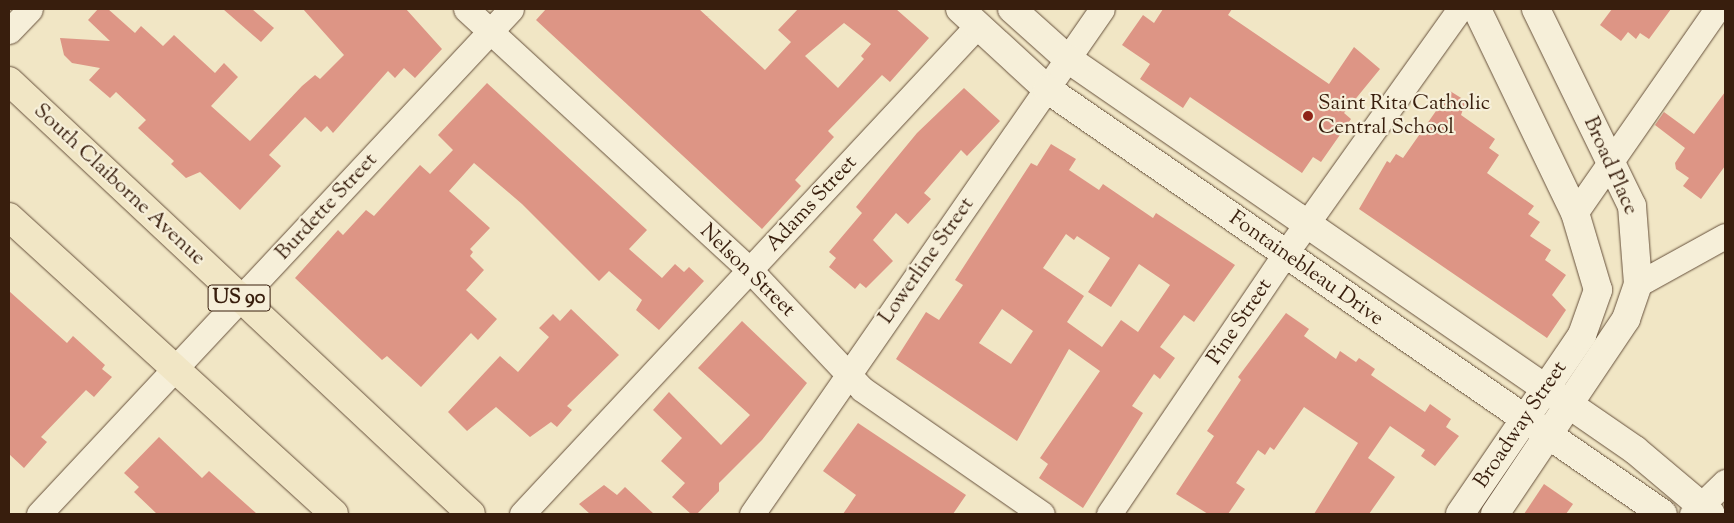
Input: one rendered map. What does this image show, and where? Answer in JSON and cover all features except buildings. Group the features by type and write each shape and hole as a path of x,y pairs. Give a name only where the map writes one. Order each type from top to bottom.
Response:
{"main road":[{"name":"South Claiborne Avenue","path":"9,81 471,514"},
{"path":"9,217 174,370 334,514"}],"street":[{"path":"9,31 30,9"},
{"name":"Nelson Street","path":"466,9 750,270 862,389 1042,514"},
{"name":"Burdette Street","path":"39,514 511,9"},
{"name":"Fontainebleau Drive","path":"1012,9 1068,59 1305,226 1545,388 1702,511"},
{"name":"Lowerline Street","path":"752,514 1102,9"},
{"name":"Pine Street","path":"1109,514 1285,254 1460,9"},
{"path":"1477,9 1575,213"},
{"name":"Broad Place","path":"1536,9 1632,206 1638,284 1626,319 1570,406"},
{"path":"1575,213 1609,160 1717,9"},
{"name":"Fontainebleau Drive","path":"969,17 1047,89 1663,514"},
{"name":"Adams Street","path":"522,514 750,270 969,17"},
{"name":"Broadway Street","path":"1460,514 1582,335 1598,290 1575,213"},
{"path":"1638,284 1725,236"},
{"name":"Broadway Street","path":"1495,514 1570,406"},
{"path":"1702,511 1725,482"}],"place":[{"name":"Saint Rita Catholic Central School","path":"1308,116"}]}
